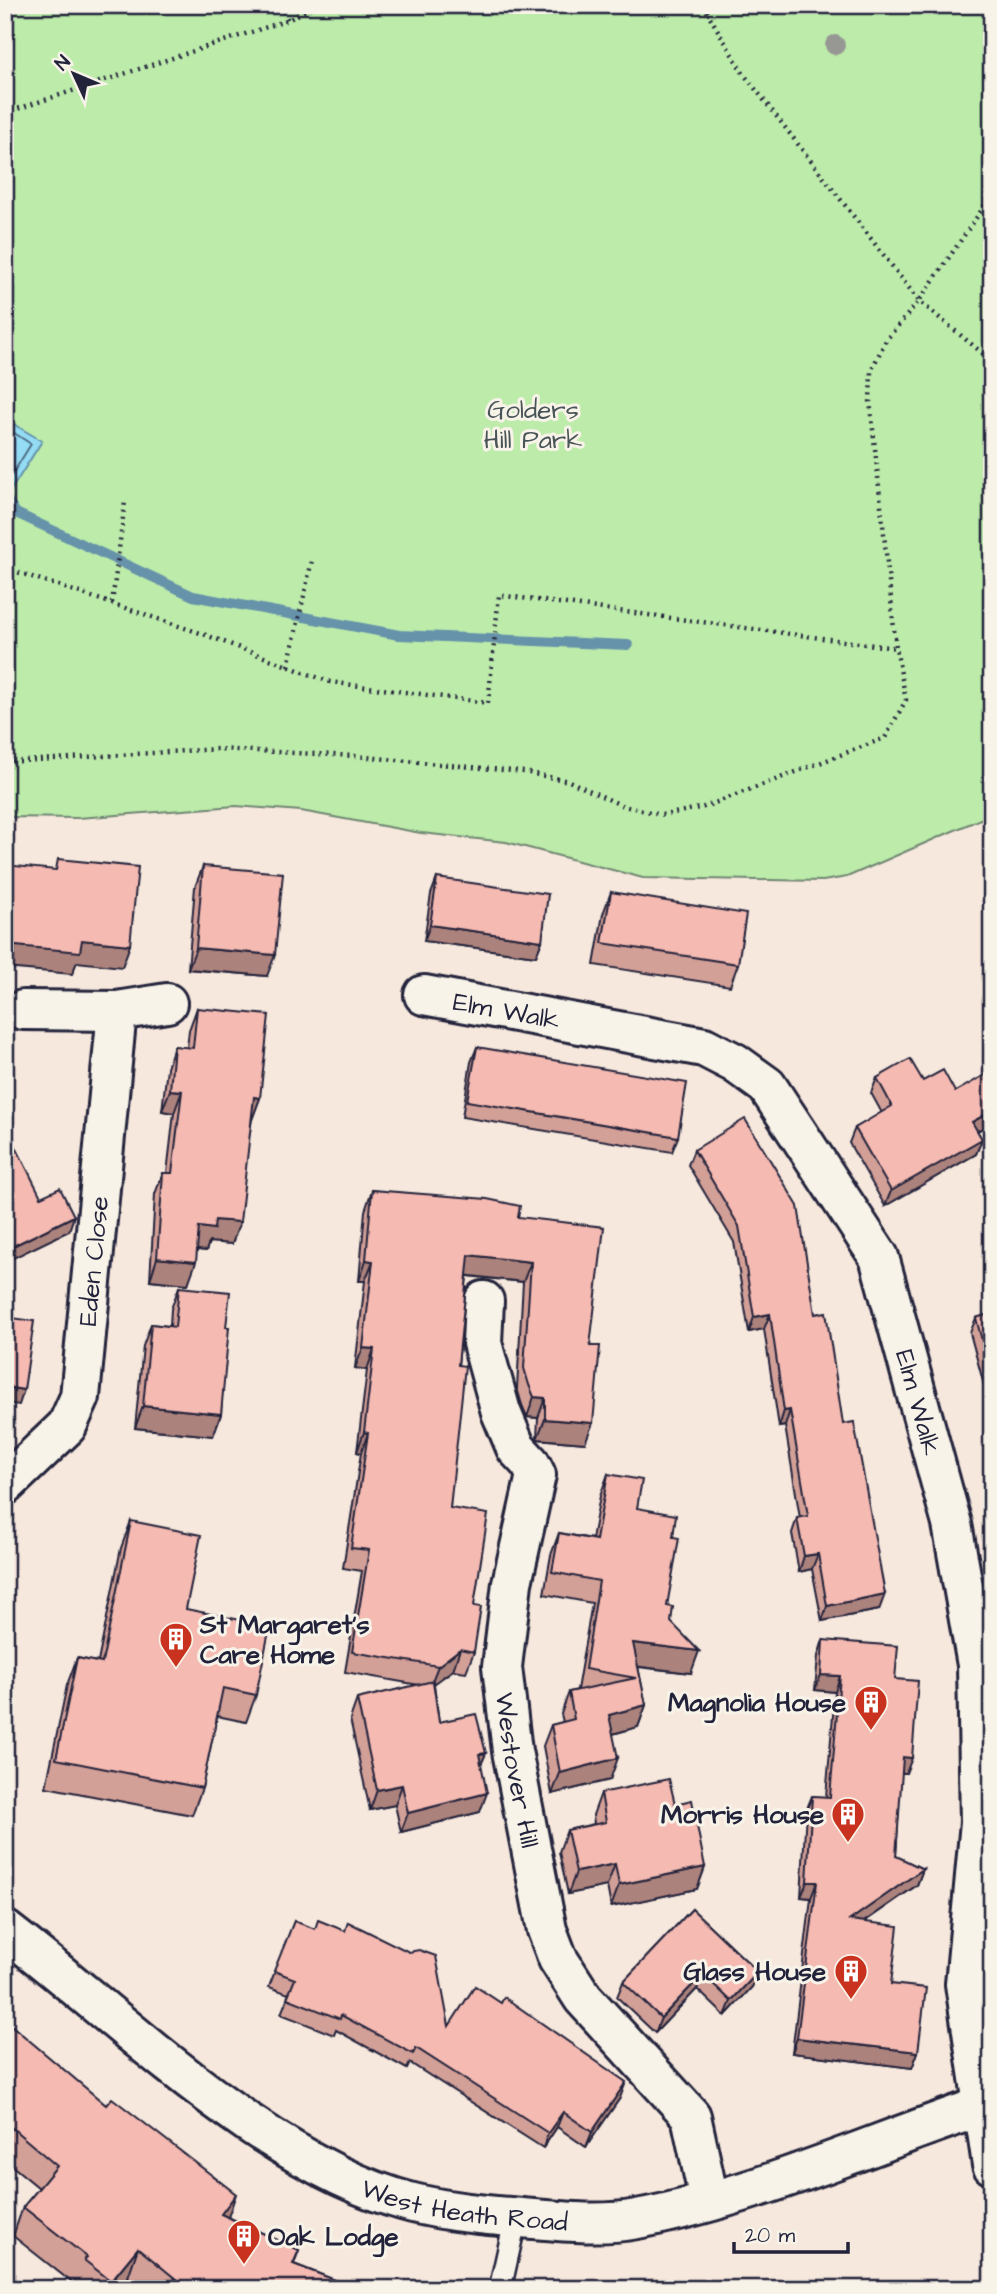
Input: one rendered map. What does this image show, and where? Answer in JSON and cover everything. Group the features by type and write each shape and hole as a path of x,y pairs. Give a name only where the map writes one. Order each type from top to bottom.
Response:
{"street":[{"name":"Elm Walk","path":"424,995 704,1047 736,1063 767,1086 879,1257 952,1524 977,1665 980,1822 965,1984 988,2105 992,2165"},
{"path":"23,1010 117,1010 167,1003"},
{"name":"Eden Close","path":"5,1485 67,1426 80,1397 117,1010"},
{"name":"Westover Hill","path":"484,1301 482,1343 501,1412 516,1448 530,1463 536,1475 512,1583 502,1667 512,1751 547,1930 558,1959 583,1998 691,2116 709,2200"},
{"name":"West Heath Road","path":"5,1930 178,2068 274,2140 329,2171 411,2203 467,2213 553,2221 635,2220 791,2176 988,2105"}],"lane":[{"path":"500,2289 516,2217"}],"path":[{"path":"280,5 288,20"},
{"path":"5,113 288,20 316,5"},
{"path":"703,5 743,73 919,301 992,361"},
{"path":"5,762 217,749 355,756 524,772 569,781 623,806 664,814 704,807 885,738 906,700 896,648 870,401 872,371 887,340 919,301 992,195"},
{"path":"112,603 125,502"},
{"path":"288,666 312,560"},
{"path":"5,568 112,603 330,682 488,703 499,595 896,648"}],"green space":[{"name":"Golders Hill Park","path":"5,5 992,5 992,814 847,877 823,881 643,878 506,842 421,833 301,811 236,806 78,818 5,817"}],"water":[{"path":"5,419 42,441 6,498 16,513 5,514"}],"building":[{"path":"58,859 138,867 130,945 82,940 80,952 5,945 5,865 56,870"},
{"path":"203,866 283,873 275,955 196,948"},
{"path":"437,878 548,894 542,941 430,925"},
{"path":"611,892 746,914 738,964 602,943"},
{"path":"197,1008 269,1015 260,1098 254,1097 240,1222 215,1220 214,1229 199,1227 196,1262 157,1258 163,1173 172,1173 182,1091 170,1090 174,1046 193,1048"},
{"path":"477,1047 687,1083 678,1137 467,1101"},
{"path":"910,1059 923,1081 943,1070 955,1092 992,1071 992,1111 972,1122 982,1139 891,1191 855,1128 892,1106 877,1078"},
{"path":"745,1119 798,1206 815,1314 826,1312 843,1424 854,1422 885,1594 827,1606 818,1554 804,1556 797,1518 808,1516 790,1410 784,1411 770,1314 754,1317 739,1226 694,1150"},
{"path":"5,1125 41,1197 60,1188 74,1216 5,1250"},
{"path":"372,1190 487,1199 520,1206 518,1217 604,1227 590,1346 600,1346 593,1423 545,1419 545,1398 534,1397 529,1385 524,1368 531,1262 469,1255 458,1365 465,1366 450,1508 488,1514 474,1606 481,1607 474,1652 460,1649 438,1666 352,1652 369,1550 351,1548 368,1433 364,1432 374,1349 363,1348 373,1261 366,1260"},
{"path":"179,1287 230,1292 221,1414 143,1406 151,1324 175,1327"},
{"path":"992,1313 992,1378 976,1318"},
{"path":"5,1317 34,1321 24,1390 5,1387"},
{"path":"608,1474 642,1480 637,1508 676,1515 673,1537 679,1538 667,1606 673,1607 671,1622 699,1651 633,1643 646,1705 609,1715 618,1758 560,1773 551,1725 574,1719 569,1692 636,1678 585,1669 599,1581 552,1572 559,1533 596,1540"},
{"name":"St Margaret's Care Home","path":"131,1521 201,1535 186,1609 270,1626 256,1695 223,1688 202,1788 56,1759 77,1658 102,1663"},
{"path":"823,1640 898,1646 895,1679 918,1681 912,1758 903,1757 896,1856 923,1869 850,1920 898,1926 891,1984 926,1988 918,2052 797,2038 817,1882 807,1882 812,1796 830,1797 840,1676 821,1675"},
{"path":"433,1681 439,1722 476,1714 486,1753 479,1754 487,1793 408,1813 402,1785 377,1790 357,1699"},
{"path":"669,1779 675,1804 692,1800 705,1867 619,1885 615,1864 576,1872 567,1830 606,1822 601,1793"},
{"path":"692,1909 758,1972 731,2001 703,1974 661,2018 623,1982"},
{"path":"318,1920 345,1931 348,1922 409,1952 419,1950 436,1956 449,2026 475,1986 501,2003 504,1997 626,2082 592,2132 563,2112 548,2133 416,2048 413,2054 341,2015 340,2019 287,1998 295,1979 274,1971 294,1921 315,1929"},
{"path":"5,2020 106,2105 112,2098 236,2194 221,2214 299,2250 293,2264 358,2289 188,2289 138,2248 111,2281 84,2260 87,2257 23,2207 57,2166 5,2122"}],"waterway":[{"path":"6,498 16,513 193,596 399,635 628,645"}],"place":[{"name":"St Margaret's Care Home","path":"176,1669"},
{"name":"Magnolia House","path":"871,1732"},
{"name":"Morris House","path":"848,1844"},
{"name":"Glass House","path":"851,2001"},
{"name":"Oak Lodge","path":"244,2266"}]}
